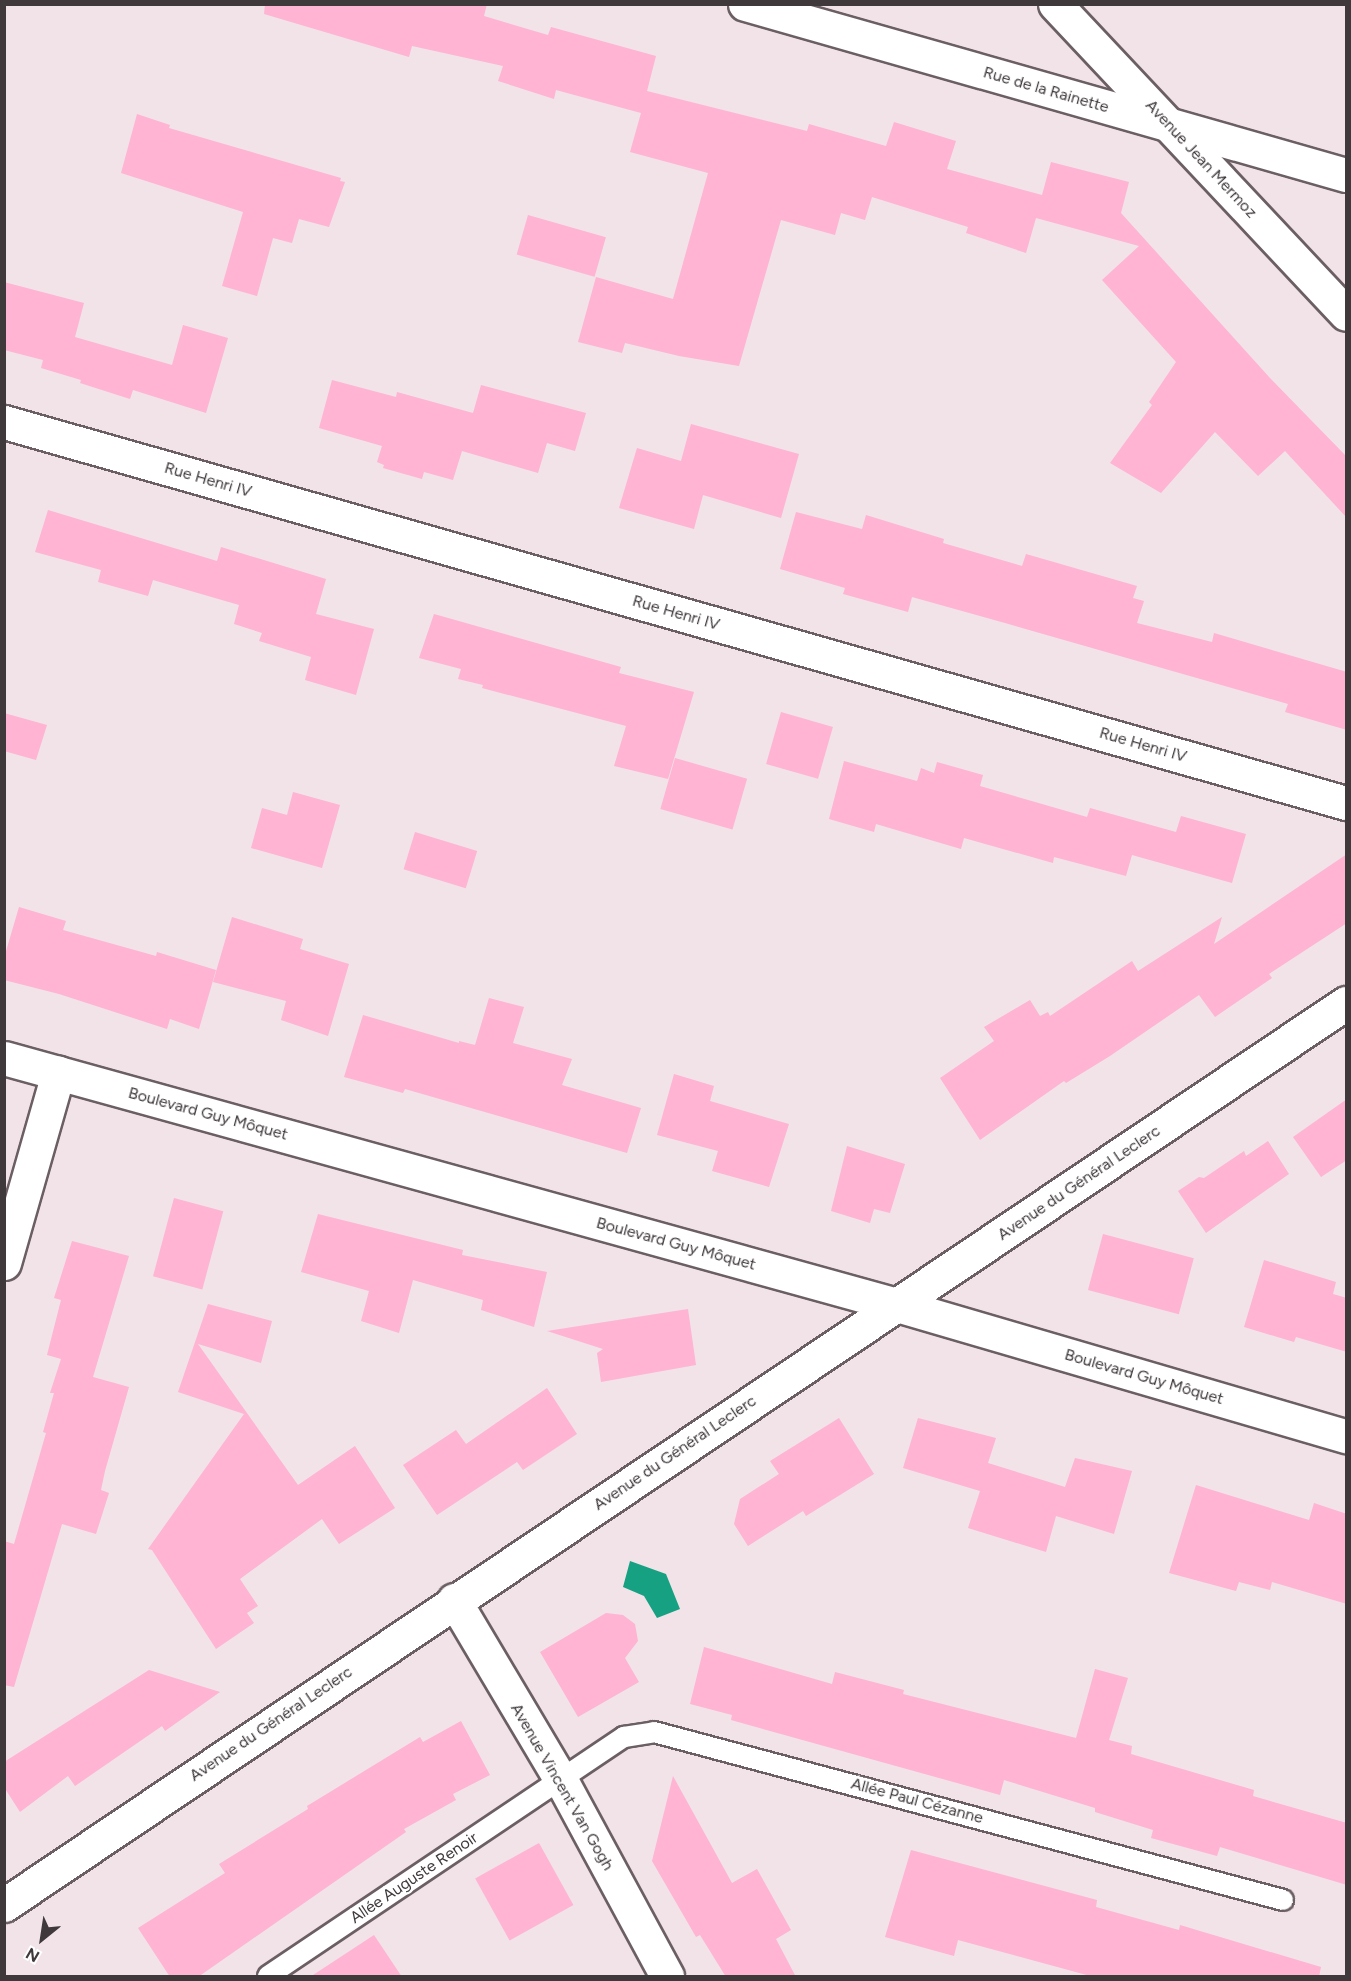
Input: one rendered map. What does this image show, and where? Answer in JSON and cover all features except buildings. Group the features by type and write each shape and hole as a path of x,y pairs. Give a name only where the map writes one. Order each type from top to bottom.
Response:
{"street":[{"name":"Rue de la Rainette","path":"745,4 1347,175"},
{"name":"Avenue Jean Mermoz","path":"1055,4 1347,314"},
{"name":"Rue Henri IV","path":"4,422 1347,803"},
{"name":"Avenue du Général Leclerc","path":"4,1905 454,1600 1347,1003"},
{"name":"Boulevard Guy Môquet","path":"4,1058 897,1305 1347,1437"},
{"path":"4,1263 58,1073"},
{"name":"Avenue Vincent Van Gogh","path":"454,1600 561,1780 667,1977"}],"lane":[{"name":"Allée Paul Cézanne","path":"561,1780 624,1737 654,1732 1283,1900"},
{"name":"Allée Auguste Renoir","path":"268,1977 561,1780"}],"shaded area":[{"path":"630,1561 666,1574 680,1609 657,1618 644,1596 623,1587"}]}
